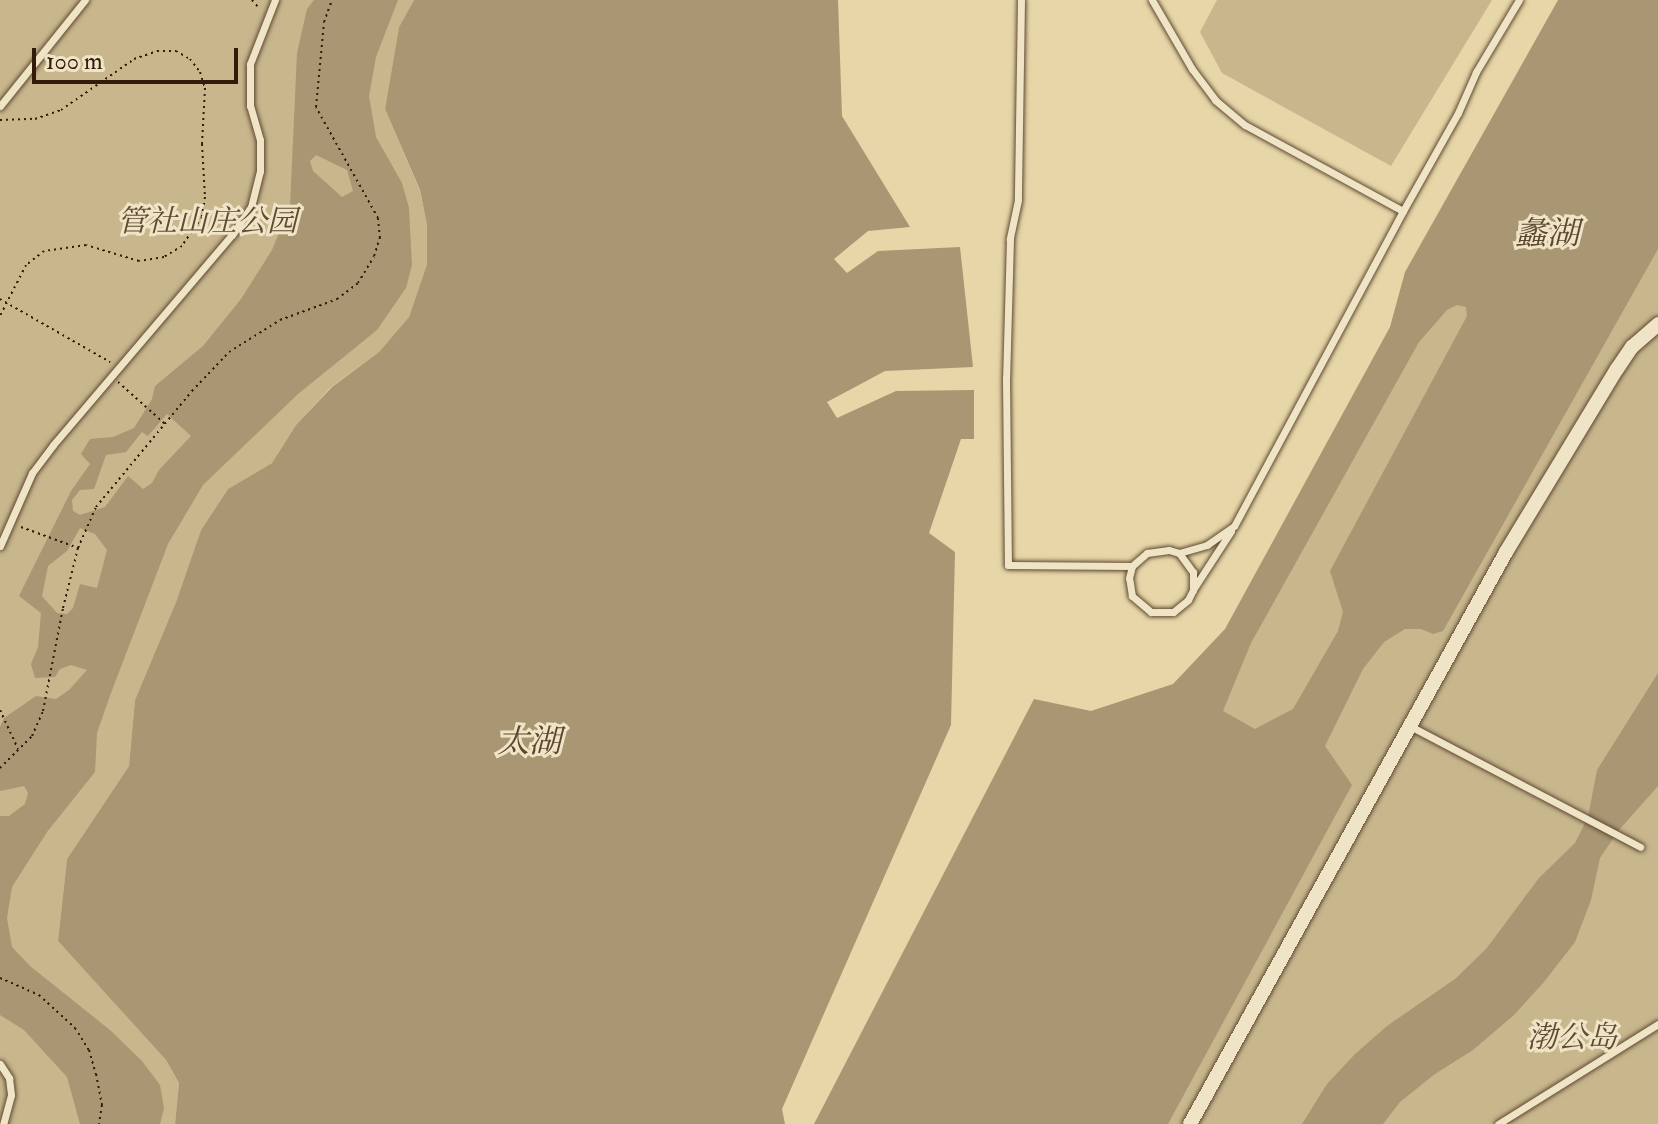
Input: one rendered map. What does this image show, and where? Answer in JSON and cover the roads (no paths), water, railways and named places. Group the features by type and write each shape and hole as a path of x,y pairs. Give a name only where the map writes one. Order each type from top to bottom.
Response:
{"street":[{"path":"1190,1124 1506,552 1617,369 1632,347 1658,324"}],"lane":[{"path":"0,106 85,0"},
{"path":"0,546 32,473 232,235 251,207 260,171 260,140 250,106 250,64 266,16 275,0"},
{"path":"1021,0 1018,200 1010,239 1006,378 1008,565 1132,566"},
{"path":"1152,0 1192,69 1215,100 1235,116 1403,211"},
{"path":"1234,526 1207,545 1179,553 1157,549 1147,553 1132,566 1129,578 1132,596 1151,612 1173,612 1188,600 1234,526 1458,113 1476,72 1519,0"},
{"path":"1179,553 1193,572 1193,590"},
{"path":"1410,726 1640,847"},
{"path":"1498,1124 1658,1024"},
{"path":"0,1064 9,1078 11,1095 3,1124"}],"water":[{"path":"314,0 398,0 376,57 369,96 376,137 402,183 409,208 412,265 406,288 377,330 298,394 203,485 168,544 111,693 97,733 95,772 47,832 12,887 7,918 12,947 30,966 110,1030 142,1061 160,1085 164,1108 160,1124 80,1124 67,1077 24,1030 0,1015 0,816 9,816 25,804 28,793 24,786 0,791 0,727 4,718 36,696 56,699 87,670 71,665 60,669 55,677 35,678 31,664 38,647 41,613 19,596 71,491 90,464 81,454 90,439 113,437 134,428 152,399 155,386 203,346 241,299 272,250 290,206 297,53 307,9","holes":["316,155 347,170 353,191 342,197 313,171 310,161","167,414 191,436 159,470 152,483 143,489 128,476 105,507 80,515 73,511 72,500 80,490 94,489 106,455 126,452 142,432 148,436","80,528 95,534 107,550 97,588 80,584 73,608 67,614 57,613 42,596 48,566 67,551"]},
{"name":"太湖","path":"414,0 838,0 842,116 910,227 868,231 834,259 847,273 878,251 960,247 973,367 885,371 827,402 837,418 896,391 974,390 974,439 961,439 929,533 955,552 951,725 782,1109 785,1124 175,1124 179,1083 166,1060 58,941 67,859 129,766 135,700 176,602 201,530 228,489 272,463 296,425 332,387 379,352 409,317 427,264 427,225 420,190 385,109 399,27"},
{"name":"蠡湖","path":"1558,0 1658,0 1658,249 1443,631 1433,634 1421,629 1405,629 1384,642 1363,669 1325,746 1352,785 1168,1124 814,1124 1034,699 1091,711 1173,684 1225,629 1390,327 1405,272","holes":["1457,305 1466,307 1467,316 1330,571 1343,612 1338,631 1293,709 1255,729 1223,711 1251,643 1419,342 1447,310"]},
{"path":"1658,673 1658,786 1619,830 1600,858 1591,900 1575,942 1544,982 1514,1015 1473,1050 1435,1074 1400,1102 1383,1124 1302,1124 1327,1084 1355,1054 1387,1026 1455,979 1486,949 1539,878 1575,843 1588,817 1597,770"}],"park label":[{"name":"管社山庄公园","path":"207,222"},
{"name":"渤公岛","path":"1572,1038"}]}
